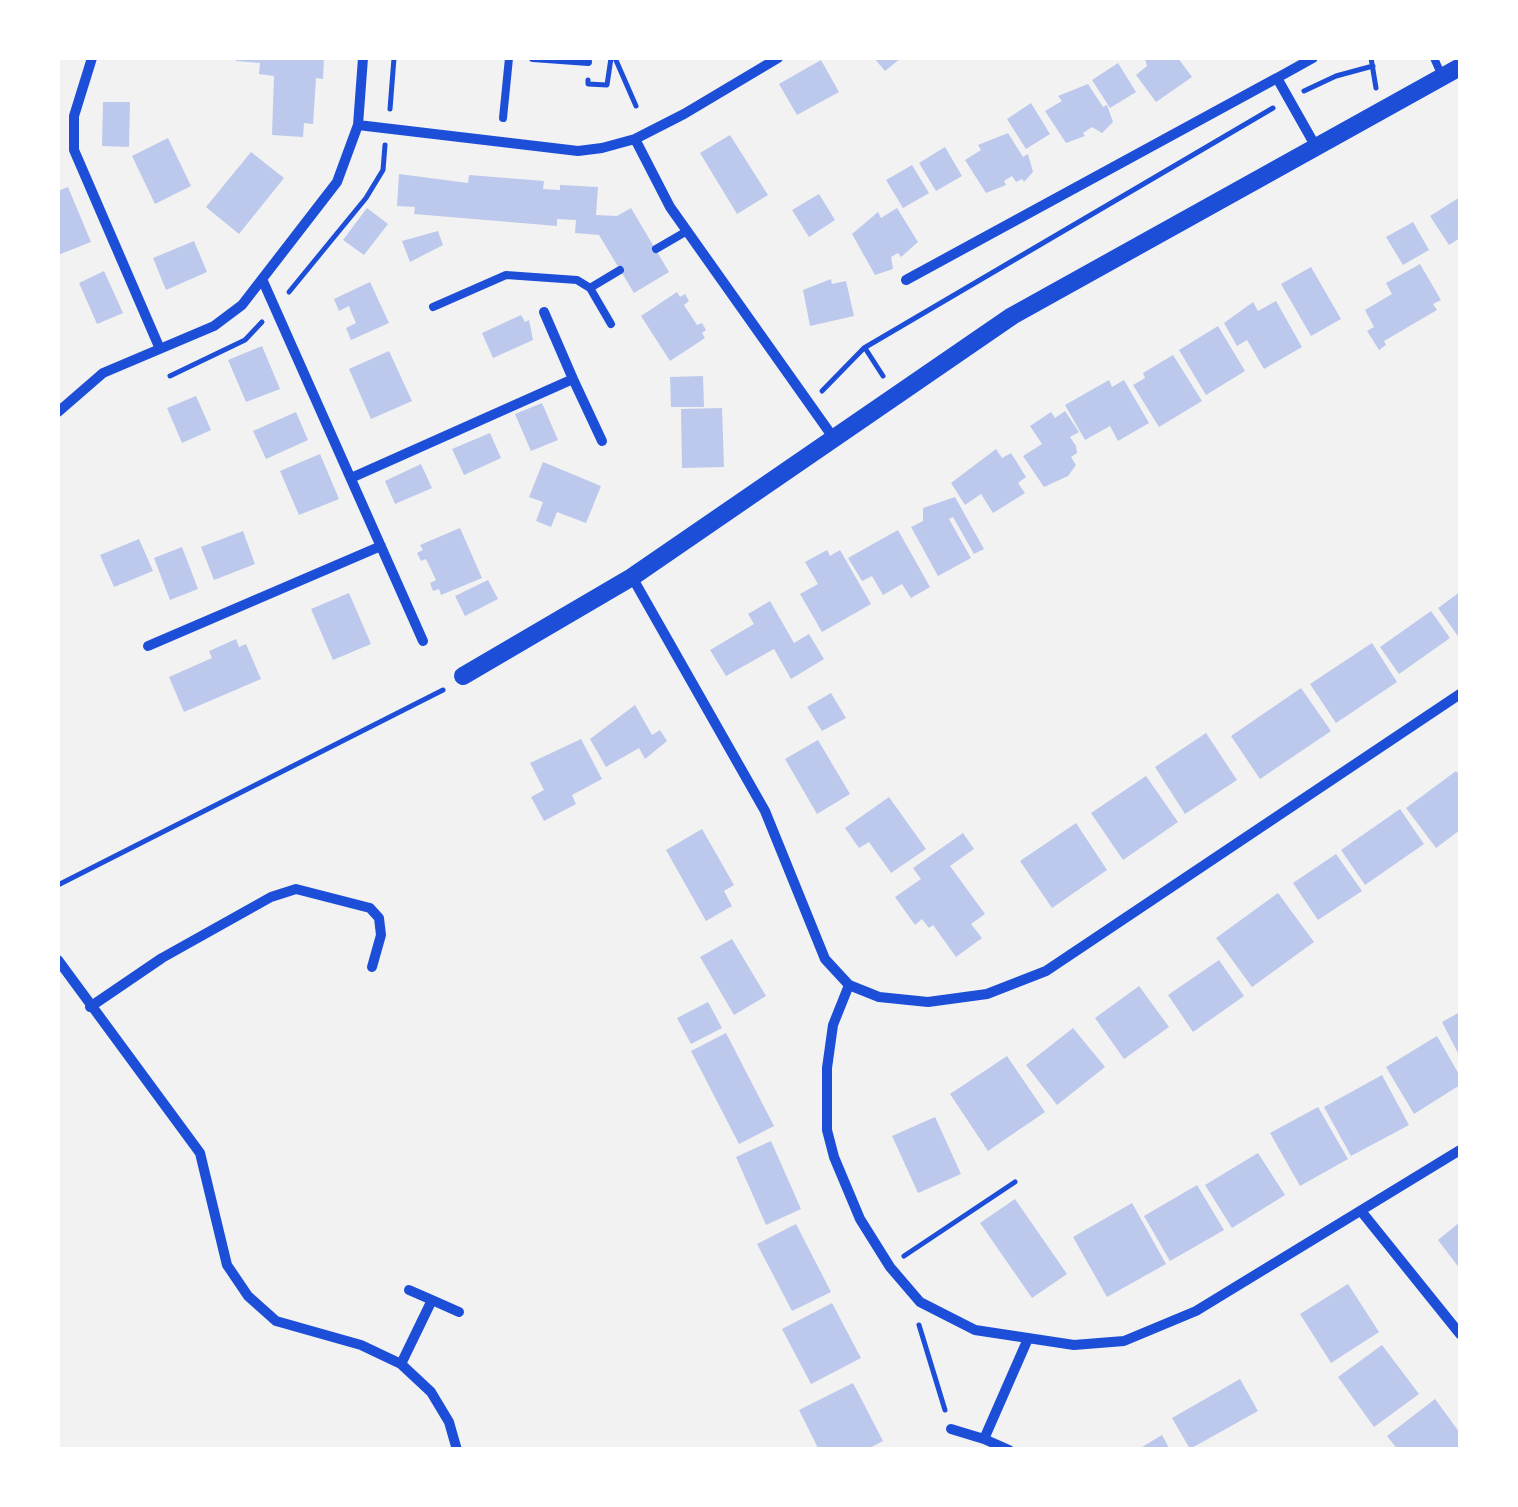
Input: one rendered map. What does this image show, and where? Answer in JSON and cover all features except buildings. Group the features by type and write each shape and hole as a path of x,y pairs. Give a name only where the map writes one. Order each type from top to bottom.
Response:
{"street":[{"path":"92,58 74,116 74,150 160,349"},
{"path":"58,412 103,373 214,326 242,305 337,182 358,125 363,58"},
{"path":"358,125 578,150 635,139 778,58"},
{"path":"906,280 1313,58"},
{"path":"463,676 632,576 835,441 1012,316 1460,67"},
{"path":"1277,78 1317,148"},
{"path":"635,139 686,231 835,441"},
{"path":"262,278 423,641"},
{"path":"544,312 602,441"},
{"path":"351,478 573,379"},
{"path":"148,646 381,546"},
{"path":"632,576 765,811 825,959 848,985 879,997 928,1002 987,994 1046,971 1460,694"},
{"path":"90,1007 162,958 271,897 296,889 370,908 379,918 382,935 372,967"},
{"path":"58,960 200,1153 227,1265 248,1296 276,1321 361,1346 401,1364 431,1392 449,1422 456,1450"},
{"path":"848,985 833,1025 827,1130 860,1219 890,1267 920,1302 975,1330 1027,1341 1074,1345 1124,1341 1196,1311 1460,1150"},
{"path":"1361,1212 1460,1334"},
{"path":"409,1290 458,1312"},
{"path":"401,1364 432,1300"},
{"path":"984,1439 1027,1341"},
{"path":"951,1429 1009,1450"}],"lane":[{"path":"504,118 510,58"},
{"path":"532,58 588,62"},
{"path":"1434,58 1442,76"},
{"path":"656,250 686,231"},
{"path":"590,288 620,270"},
{"path":"433,307 506,275 577,280 590,288 611,324"}],"path":[{"path":"614,58 636,106"},
{"path":"1336,58 1336,76"},
{"path":"807,402 864,348 1289,99 1336,76 1373,66"},
{"path":"864,348 896,396"},
{"path":"423,641 445,688"},
{"path":"58,885 463,676"},
{"path":"890,1267 1015,1182"},
{"path":"920,1302 919,1330 951,1429"}]}
